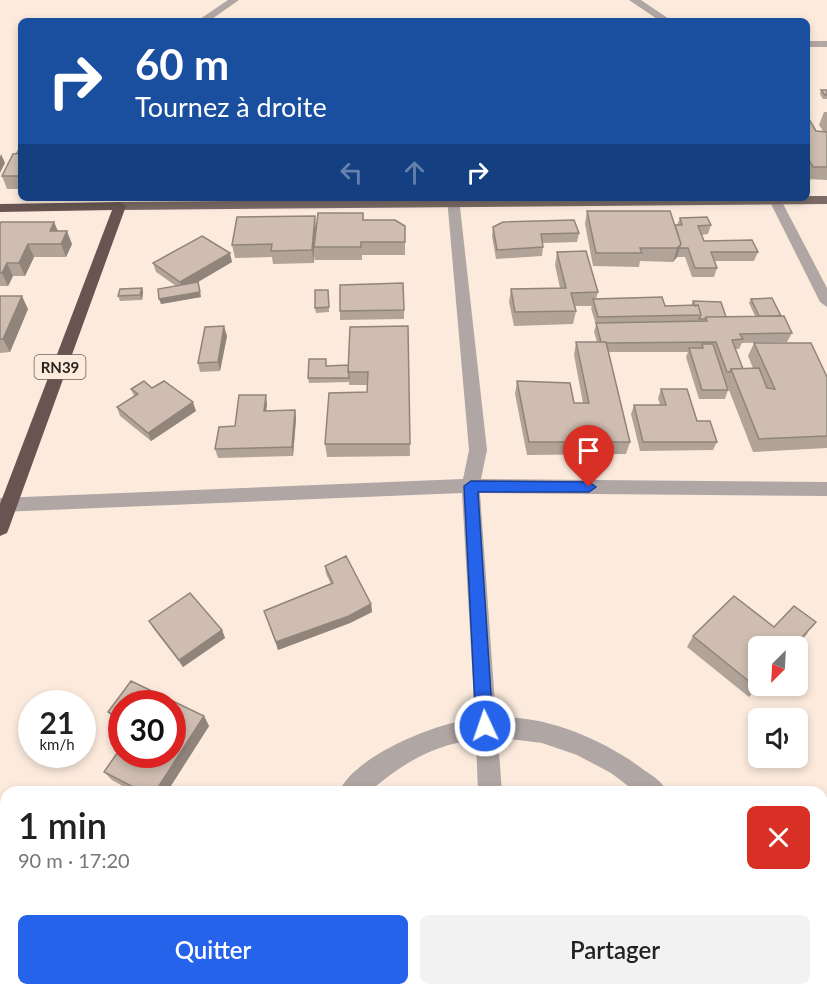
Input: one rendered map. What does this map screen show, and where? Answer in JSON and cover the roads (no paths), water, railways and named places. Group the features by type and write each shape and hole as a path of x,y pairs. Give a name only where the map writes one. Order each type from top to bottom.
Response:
{"highway":[{"path":"0,208 121,202"},
{"name":"RN39","path":"0,528 4,505 121,202"}],"main road":[{"path":"810,200 827,200"},
{"path":"121,202 453,201"}],"street":[{"path":"207,18 234,0"},
{"path":"634,0 662,18"},
{"path":"810,44 827,44"},
{"path":"453,201 478,450 471,486 490,786"},
{"path":"775,201 827,302"},
{"path":"4,505 471,486 827,489"},
{"path":"358,786 388,760 417,744 485,726 544,732 576,742 607,756 648,786"}]}
